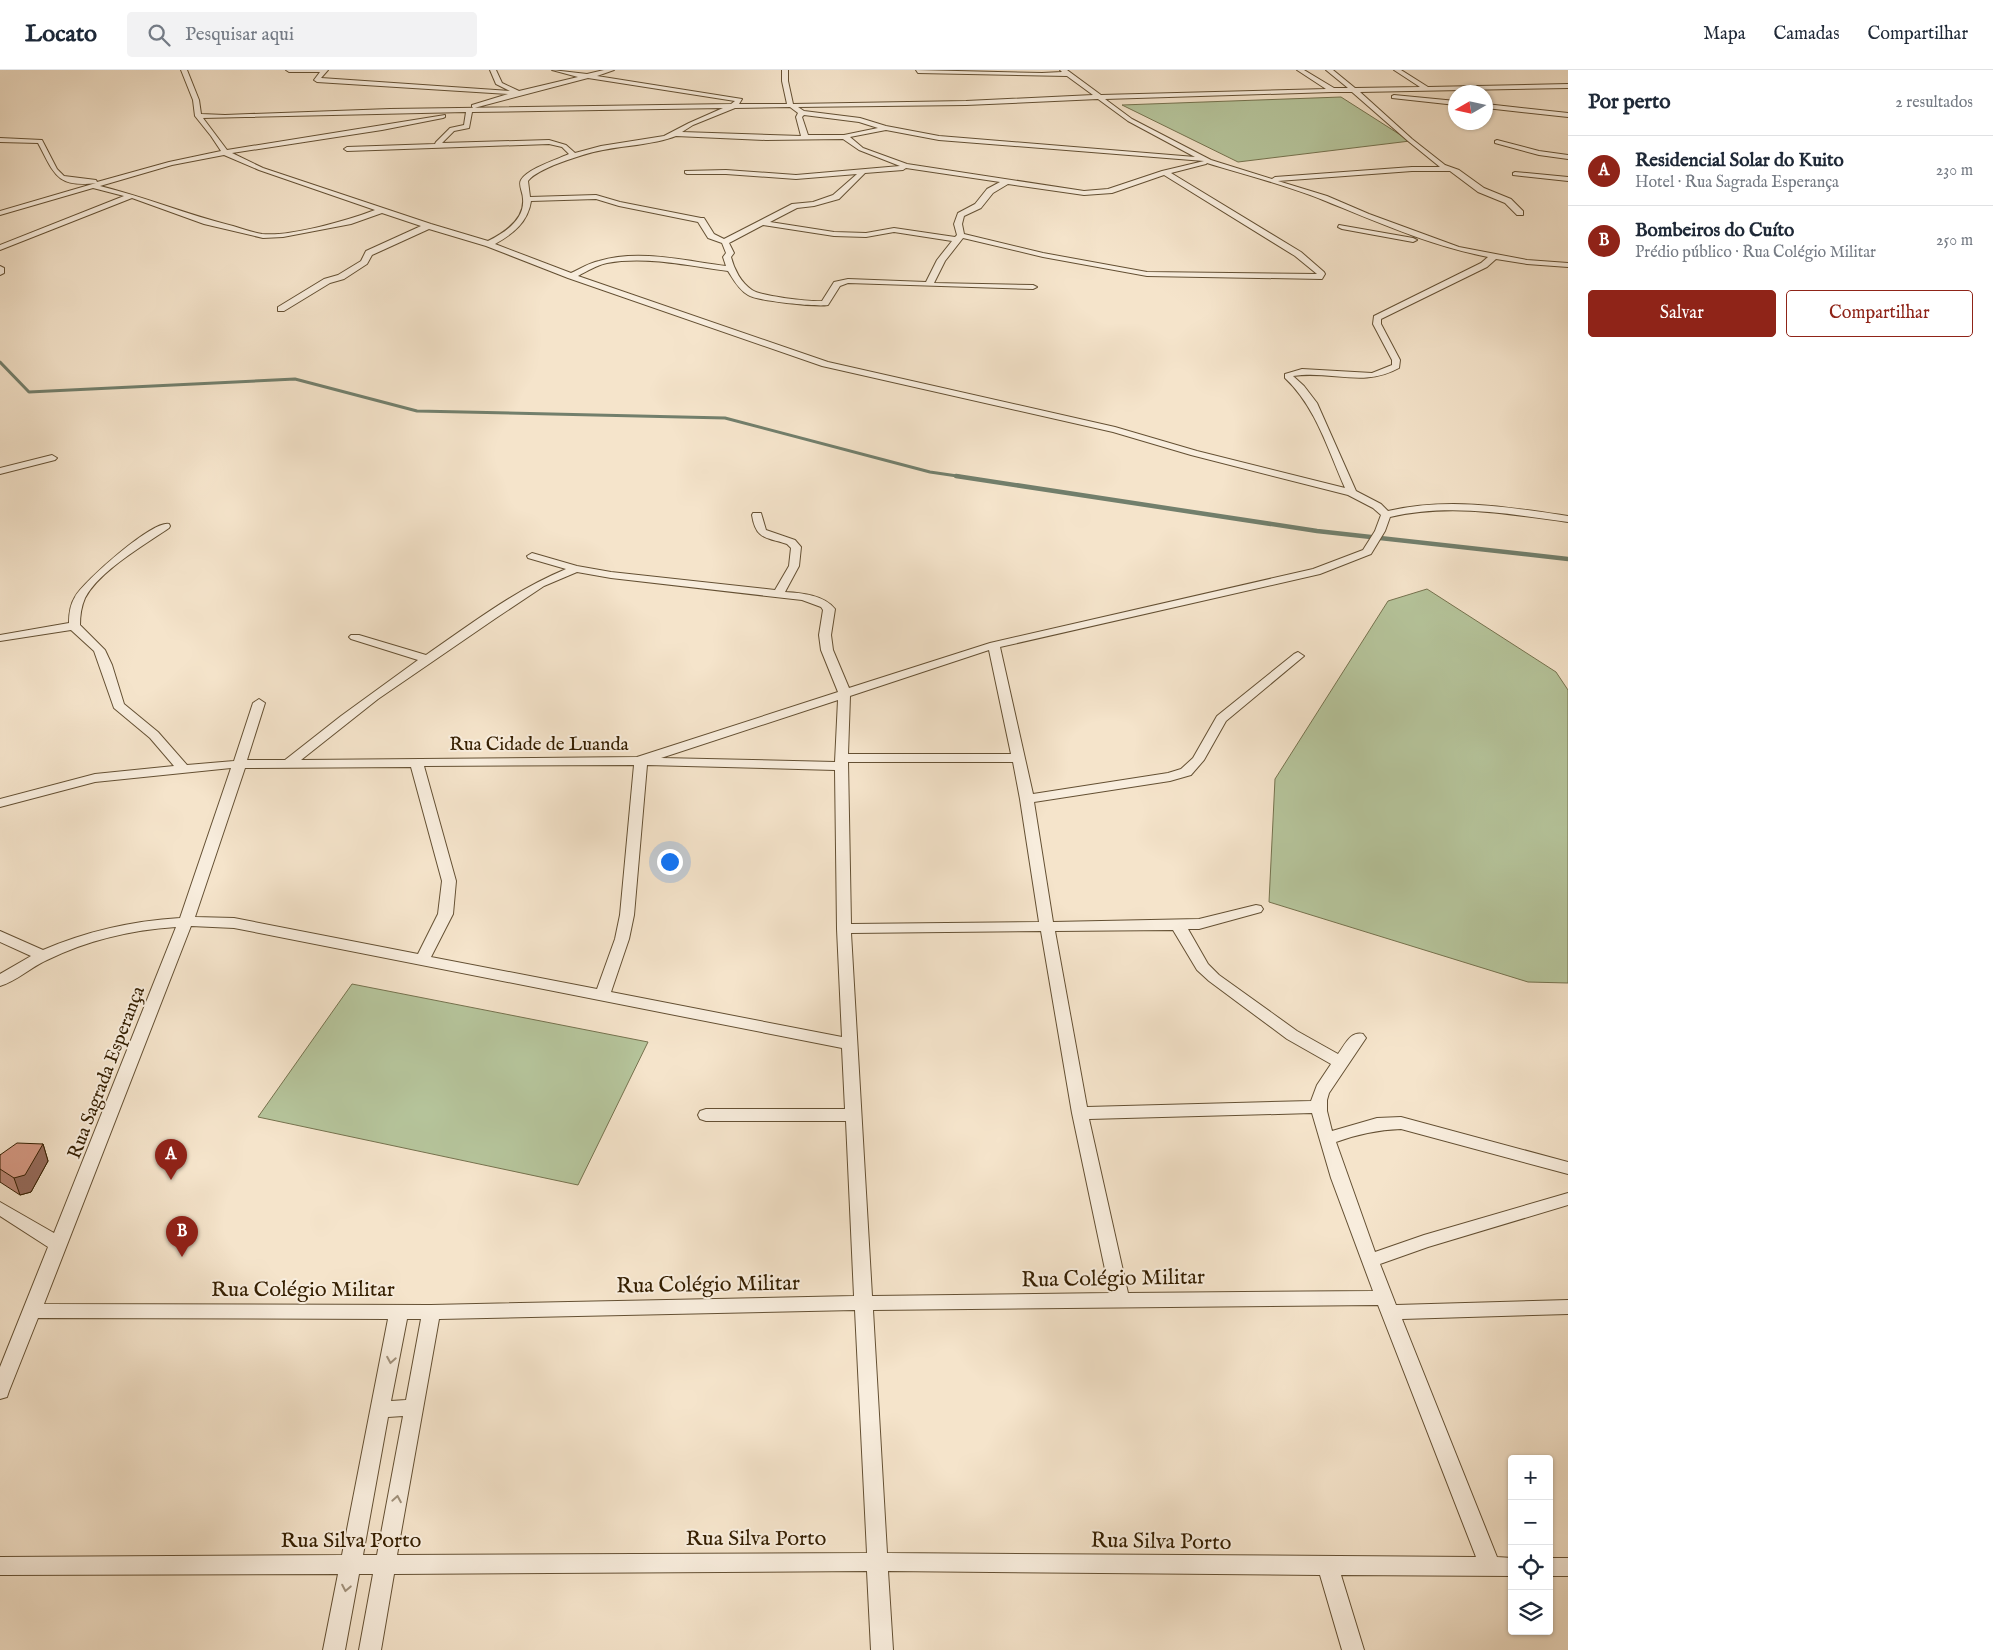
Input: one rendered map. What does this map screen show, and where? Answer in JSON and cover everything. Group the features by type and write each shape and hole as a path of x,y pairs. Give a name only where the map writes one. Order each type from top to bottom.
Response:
{"street":[{"path":"184,70 196,100 198,116 214,135 219,146 226,153 261,169 428,226 489,244 571,276 825,364 1115,430 1194,453 1352,493 1377,506 1386,515"},
{"path":"289,70 325,70"},
{"path":"325,70 317,80 519,93"},
{"path":"493,70 499,84 523,96 526,105 542,109"},
{"path":"489,244 520,222 526,209 527,199 524,181 528,176 574,155 665,138 691,124 732,107 740,100 555,70"},
{"path":"0,213 137,171 226,153 342,134 468,110 476,105 519,93 612,70"},
{"path":"785,70 786,95 791,105 802,113 860,120 885,128 939,138 1180,156 1209,161 1324,198 1366,216 1457,249 1476,253"},
{"path":"1300,70 1334,91"},
{"path":"1329,70 1443,166 1452,169 1481,190 1508,201 1520,213"},
{"path":"1398,70 1429,90"},
{"path":"918,72 1042,75 1066,72 1141,127 1197,153 1209,161"},
{"path":"198,116 226,117 345,112 966,103 1100,97 1568,86"},
{"path":"1366,90 1399,97 1448,102"},
{"path":"1493,107 1568,115"},
{"path":"442,146 438,144 450,130 467,127 470,113 468,110"},
{"path":"342,134 339,116 345,112"},
{"path":"802,113 800,117 804,138"},
{"path":"675,134 804,138 845,137 851,134 885,128"},
{"path":"845,137 868,152 897,163 926,169 1093,193 1108,191 1164,172 1209,161"},
{"path":"0,140 40,141 56,174 62,178 73,181 104,181"},
{"path":"347,149 550,142 564,146 574,155"},
{"path":"1497,142 1568,157"},
{"path":"1180,156 1197,153"},
{"path":"687,172 726,172 789,177 862,173 898,168 926,169"},
{"path":"1270,180 1452,169"},
{"path":"763,223 841,235 866,235 894,230 959,238 1147,274 1319,277 1321,274 1298,254 1164,172"},
{"path":"527,199 603,198 619,204 701,220 706,226 710,238 725,242 795,206 814,204 836,197 862,173"},
{"path":"1515,174 1568,179"},
{"path":"929,285 941,260 959,238 958,224 962,215 978,206 990,191 1007,181"},
{"path":"92,186 132,196 207,222 263,236 283,235 351,222 382,210"},
{"path":"0,248 87,212 132,196"},
{"path":"281,309 327,281 341,277 364,262 369,253 428,226"},
{"path":"1342,226 1476,253 1568,265"},
{"path":"725,242 730,254 727,257 731,270 751,294 811,304 825,303 837,284 848,281 1033,287"},
{"path":"1352,493 1312,404 1301,388 1288,376 1289,374 1300,372 1352,375 1389,372 1396,366 1396,360 1377,324 1377,318 1475,270 1494,256"},
{"path":"571,276 599,263 645,259 731,270"},
{"path":"0,268 0,273"},
{"path":"0,471 52,458"},
{"path":"1386,515 1406,509 1430,506 1470,507 1568,519"},
{"path":"757,515 759,528 762,532 791,542 796,547 796,564 784,580 779,593"},
{"path":"602,996 622,939 627,915 641,761 844,692 994,645 1316,572 1366,552 1380,531 1386,515"},
{"path":"165,526 118,561 82,593 75,608 74,626 99,650 106,665 118,705 154,735 184,770"},
{"path":"532,556 576,569 611,576 804,596 825,605 829,609 825,635 827,650 844,692 841,762 844,929 882,1650"},
{"path":"290,763 332,727 427,659 540,584 576,569"},
{"path":"0,638 74,626"},
{"path":"355,637 427,659"},
{"path":"994,645 1027,798 1047,927 1080,1113 1121,1301"},
{"path":"1027,798 1170,777 1186,772 1198,760 1221,719 1298,656"},
{"name":"Rua Sagrada Esperança","path":"0,1391 186,921 211,852 258,703"},
{"name":"Rua Cidade de Luanda","path":"0,803 96,778 238,764 641,761 841,762 1018,758"},
{"path":"416,762 449,881 450,901 444,921 422,960"},
{"path":"844,929 1178,926 1216,921 1256,910"},
{"path":"0,981 43,956 88,938 138,927 186,921 234,923 849,1044"},
{"path":"1178,926 1202,967 1214,978 1292,1035 1341,1063"},
{"path":"0,936 43,956"},
{"path":"1358,1038 1322,1093 1318,1107 1327,1139 1370,1261 1490,1567"},
{"path":"1080,1113 1318,1107"},
{"path":"706,1115 855,1115"},
{"path":"1327,1139 1354,1128 1377,1124 1401,1123 1568,1168"},
{"path":"1370,1261 1424,1242 1568,1199"},
{"path":"0,1208 58,1245"},
{"name":"Rua Colégio Militar","path":"32,1311 431,1312 863,1303 1121,1301 1568,1307"},
{"path":"334,1650 382,1409 399,1312"},
{"path":"370,1650 431,1312"},
{"path":"382,1409 413,1408"},
{"name":"Rua Silva Porto","path":"0,1566 878,1562 1508,1567"},
{"path":"1328,1567 1353,1650"},
{"path":"1553,1567 1568,1567"}],"green space":[{"path":"1341,97 1410,141 1238,162 1122,105"},
{"path":"1427,589 1556,672 1568,690 1568,983 1528,982 1269,902 1275,779 1388,601"},
{"path":"352,984 648,1042 578,1185 258,1117"}],"building":[{"path":"17,1143 43,1144 25,1175 14,1178 0,1169 0,1155"}],"waterway":[{"path":"0,362 29,392 295,379 417,411 725,418 930,472 964,477"},
{"path":"956,476 1317,531 1568,559"}],"place":[{"name":"Residencial Solar do Kuito","path":"171,1180"},
{"name":"Bombeiros do Cuíto","path":"182,1257"}]}
